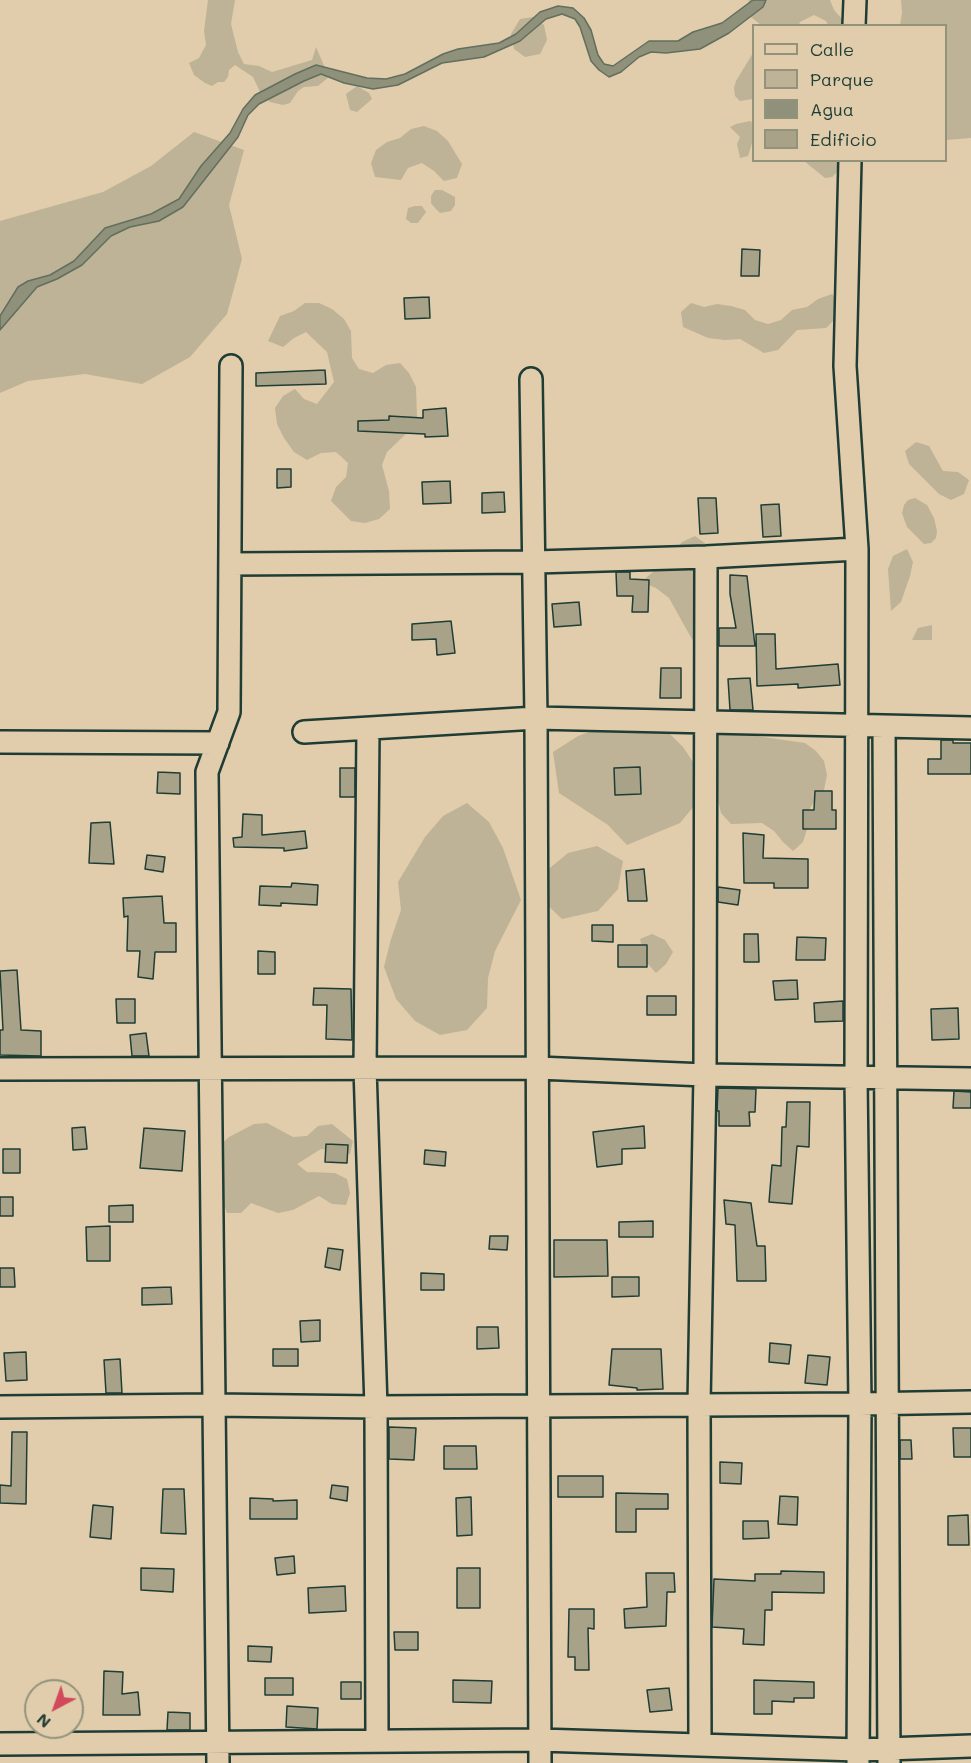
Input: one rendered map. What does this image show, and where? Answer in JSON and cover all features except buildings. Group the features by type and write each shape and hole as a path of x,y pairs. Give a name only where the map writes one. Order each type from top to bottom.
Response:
{"street":[{"path":"854,24 855,0"},
{"path":"850,162 845,366 856,549 856,1078 860,1404 858,1756"},
{"path":"218,1753 207,772 229,712 231,366"},
{"path":"531,379 535,562 540,1763"},
{"path":"230,564 535,562 706,557 856,549"},
{"path":"700,1745 699,1404 705,1075 706,557"},
{"path":"304,732 536,718 971,728"},
{"path":"884,727 890,1756"},
{"path":"368,729 365,1068 376,1407 377,1742"},
{"path":"0,742 218,743"},
{"path":"0,1068 537,1068 705,1075 971,1078"},
{"path":"0,1407 214,1405 376,1407 971,1402"},
{"path":"0,1744 218,1753 377,1742 540,1740 700,1745 858,1756 890,1756 971,1746"}],"green space":[{"path":"208,0 235,0 231,24 238,52 244,64 259,66 272,72 312,60 316,47 329,77 318,86 304,87 298,91 290,103 283,105 270,102 260,92 253,77 235,65 229,70 224,82 218,82 212,86 205,83 194,75 189,63 199,58 206,45 204,31"},
{"path":"749,0 830,0 844,24 828,24 814,15 799,24 760,24 746,13"},
{"path":"901,0 971,0 971,138 947,140 947,24 900,24"},
{"path":"533,17 544,25 547,40 540,54 525,57 514,49 511,34 520,19"},
{"path":"752,55 752,99 740,101 735,96 736,81"},
{"path":"357,86 369,93 372,99 357,112 350,110 346,94"},
{"path":"752,122 752,143 748,156 740,158 737,144 740,137 730,127"},
{"path":"424,126 437,131 448,141 462,164 457,178 444,181 422,163 408,168 401,180 375,177 371,163 376,150 387,142 400,138 411,129"},
{"path":"194,132 244,150 229,205 242,259 227,314 190,357 142,384 85,374 28,381 0,393 0,221 103,192 151,166"},
{"path":"805,162 838,162 837,172 832,177 825,178"},
{"path":"435,190 442,190 455,197 455,205 451,211 440,213 431,203 431,196"},
{"path":"422,206 426,212 418,223 411,223 406,219 408,208"},
{"path":"832,294 840,304 836,318 826,328 797,330 778,350 764,353 740,339 708,338 683,327 681,312 691,303 704,307 717,304 731,306 745,310 755,320 768,324 781,320 792,310 807,307 818,299"},
{"path":"305,303 319,303 332,309 344,319 351,331 352,358 359,369 373,373 386,365 400,363 409,373 416,387 417,417 409,431 387,452 382,465 389,491 390,509 379,519 365,523 351,521 331,501 336,487 346,477 348,463 336,452 321,453 307,460 294,452 277,424 275,408 283,396 295,389 304,399 317,404 334,382 327,352 306,332 283,347 268,341 280,316 294,311"},
{"path":"916,442 929,446 943,471 958,472 969,480 964,494 951,500 939,494 909,464 905,451"},
{"path":"915,498 927,505 934,518 937,531 936,538 931,543 924,544 907,527 902,513 908,500"},
{"path":"695,536 706,544 714,555 717,568 717,582 710,594 718,634 713,648 698,650 669,598 656,588 641,582 665,562 682,542"},
{"path":"907,549 913,562 910,576 901,602 891,611 888,569 893,556"},
{"path":"932,625 932,640 912,640 918,628"},
{"path":"717,725 749,735 805,743 824,761 827,775 824,790 808,812 808,826 803,842 793,851 774,831 762,823 731,824 721,813 716,770"},
{"path":"606,726 665,729 683,747 699,771 699,800 680,823 627,845 608,825 559,793 553,752 578,736"},
{"path":"467,803 489,822 503,848 521,900 495,951 488,978 487,1008 467,1030 440,1035 415,1021 396,999 384,967 401,910 398,882 425,837 443,816"},
{"path":"597,846 623,861 618,889 598,911 562,919 543,901 545,872 568,853"},
{"path":"652,934 665,940 673,952 666,964 656,973 646,962 640,939"},
{"path":"267,1123 293,1137 307,1136 318,1126 332,1124 353,1141 350,1154 321,1149 297,1164 307,1172 335,1173 347,1179 350,1193 346,1205 332,1204 319,1196 293,1210 278,1213 251,1203 241,1213 227,1213 215,1186 218,1147 229,1137 254,1124"}],"water":[{"path":"753,0 766,0 763,7 729,33 700,49 666,53 651,52 639,57 621,72 609,77 591,61 580,27 575,19 562,14 546,19 520,41 484,57 442,63 398,85 373,89 344,83 321,74 304,81 259,104 248,115 238,137 183,207 159,221 130,227 111,236 82,265 37,287 0,330 0,316 18,287 28,281 50,275 74,261 105,228 151,214 179,199 201,166 230,133 243,109 255,95 295,74 316,65 367,78 386,79 405,74 443,54 458,49 499,43 516,34 540,12 558,6 573,8 584,18 591,30 598,55 604,64 613,66 649,41 678,41 693,32 722,23"}]}
